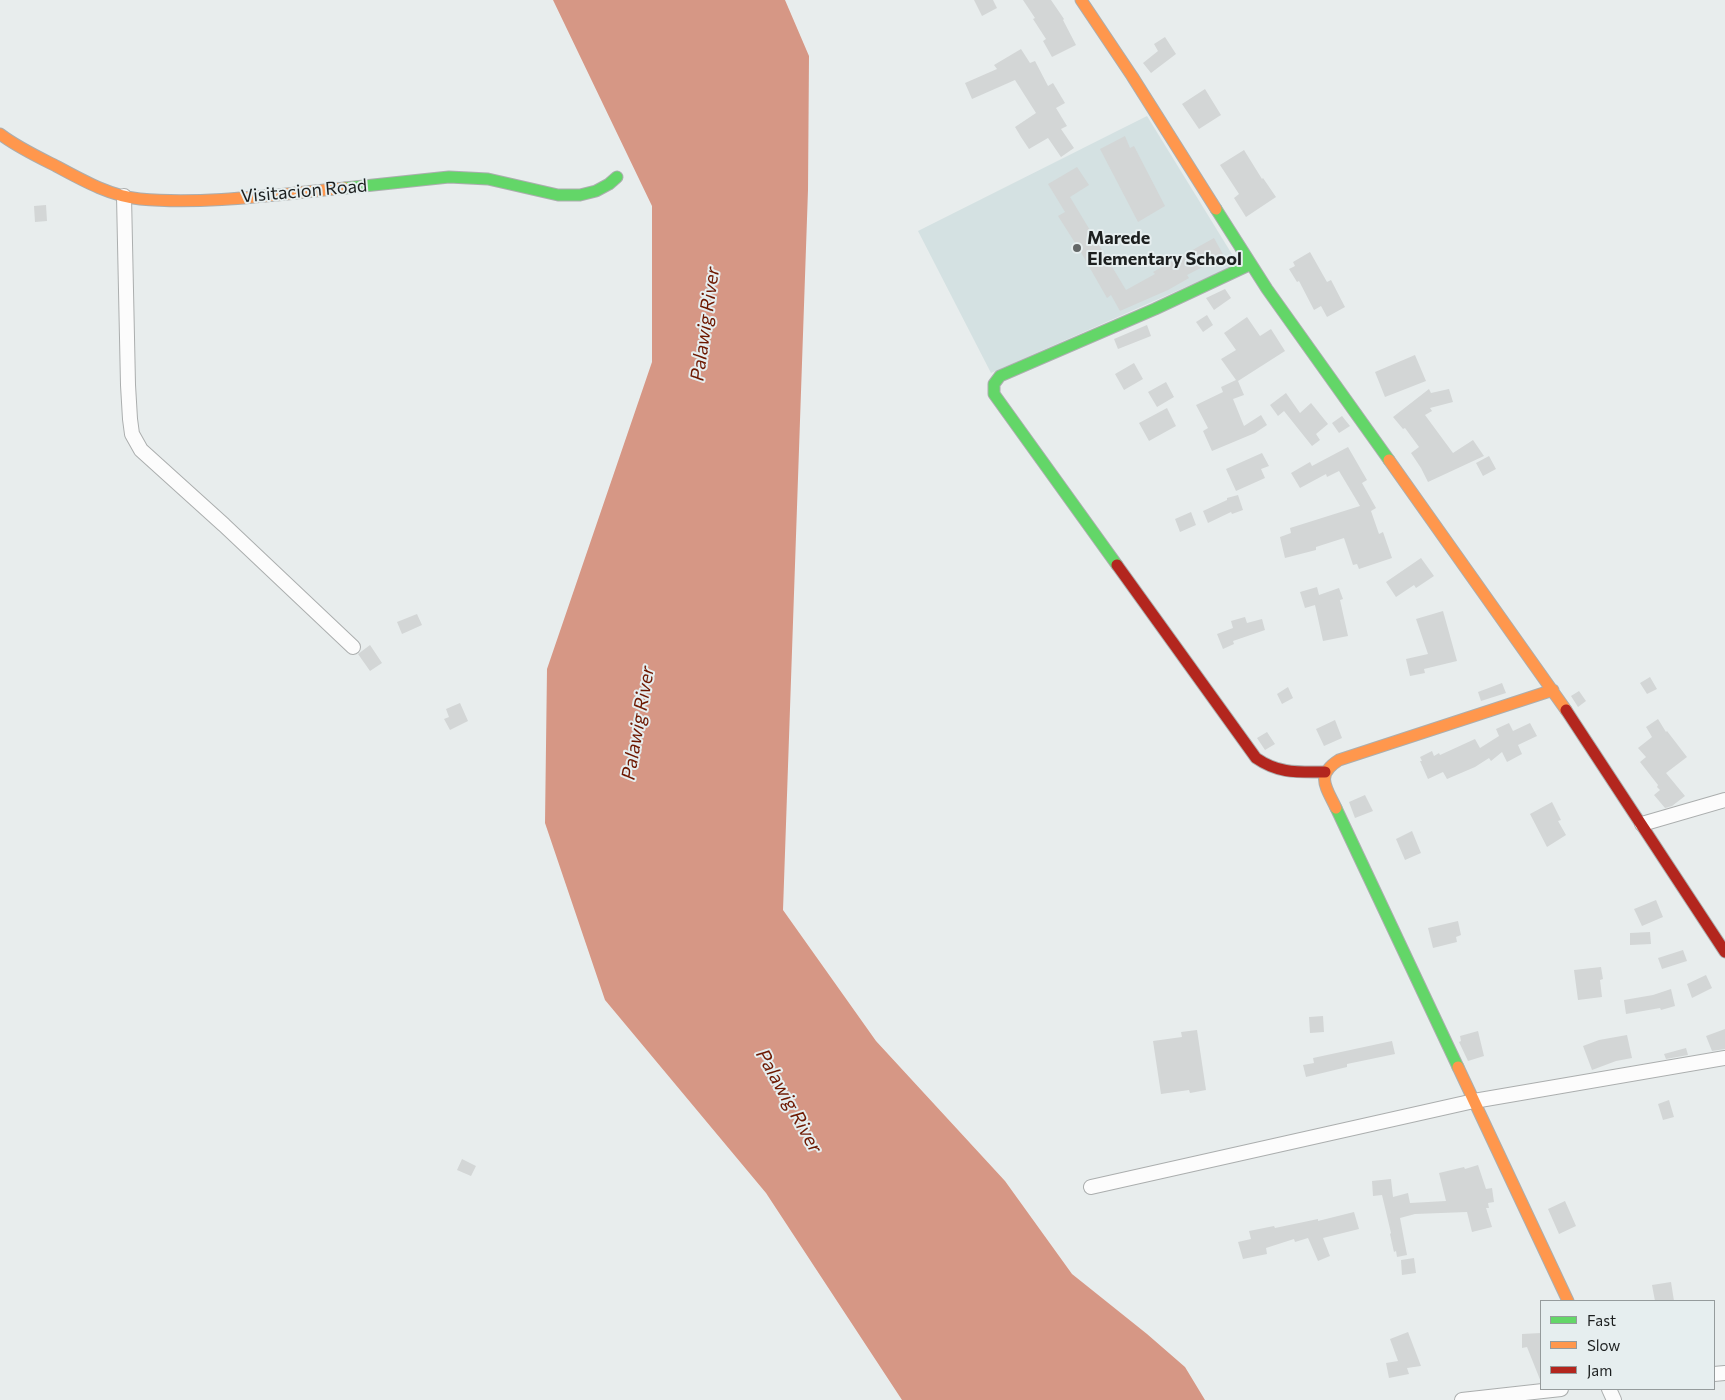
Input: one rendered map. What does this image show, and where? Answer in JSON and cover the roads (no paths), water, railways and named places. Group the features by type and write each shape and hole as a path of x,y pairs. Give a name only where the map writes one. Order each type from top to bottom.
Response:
{"street":[{"path":"1081,0 1132,76 1267,290 1553,690 1725,952"},
{"name":"Visitacion Road","path":"0,134 14,145 78,178 108,192 139,199 200,200 362,187 449,177 488,179 558,195 580,196 596,191 609,184 616,177"},
{"path":"124,196 128,385 130,419 136,442 141,450 224,525 353,647"},
{"path":"1251,264 1155,309 1000,376 995,382 993,390 994,394 1256,758 1266,766 1277,770 1325,772"},
{"path":"1553,690 1339,760 1328,767 1324,779 1326,788 1568,1300"},
{"path":"1642,824 1725,800"},
{"path":"1091,1187 1474,1101 1725,1058"},
{"path":"1462,1400 1552,1390"}],"water":[{"name":"Palawig River","path":"553,0 785,0 809,56 808,190 783,910 876,1041 1005,1181 1072,1274 1185,1367 1205,1400 902,1400 766,1193 605,1000 545,823 547,669 652,362 652,206"}],"place":[{"name":"Marede Elementary School","path":"1077,248"}]}
